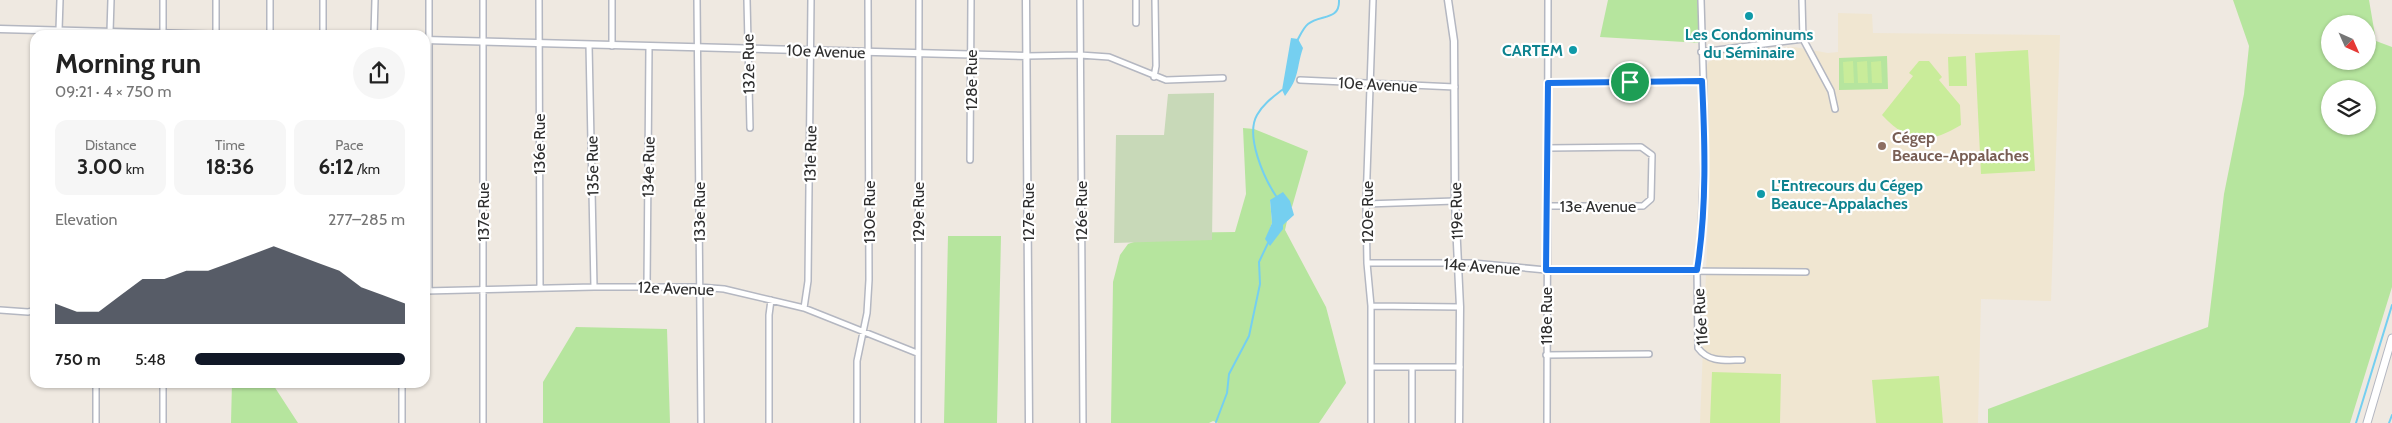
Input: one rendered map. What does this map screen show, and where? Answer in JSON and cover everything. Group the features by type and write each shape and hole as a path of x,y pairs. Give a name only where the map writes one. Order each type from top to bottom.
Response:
{"main road":[{"path":"2367,423 2392,338"}],"street":[{"path":"0,29 59,30 60,0"},
{"path":"110,0 110,30"},
{"path":"163,0 163,30"},
{"path":"216,0 216,30"},
{"path":"270,0 270,30"},
{"path":"323,0 323,30"},
{"path":"374,30 376,0"},
{"path":"428,30 429,0"},
{"name":"137e Rue","path":"483,0 483,423"},
{"name":"136e Rue","path":"538,0 540,287"},
{"path":"612,0 612,46"},
{"name":"133e Rue","path":"697,0 701,423"},
{"name":"132e Rue","path":"747,0 750,128"},
{"name":"131e Rue","path":"804,308 808,281 811,0"},
{"name":"130e Rue","path":"856,423 857,361 862,329 867,313 869,280 868,0"},
{"name":"129e Rue","path":"918,423 919,0"},
{"name":"128e Rue","path":"970,160 971,0"},
{"name":"127e Rue","path":"1026,0 1029,423"},
{"name":"126e Rue","path":"1080,0 1083,423"},
{"path":"1136,0 1136,23"},
{"path":"1154,0 1156,66 1154,76"},
{"name":"120e Rue","path":"1371,423 1370,306 1366,204 1372,0"},
{"name":"119e Rue","path":"1448,0 1454,41 1455,201 1460,307 1459,423"},
{"name":"118e Rue","path":"1547,423 1546,206 1548,0"},
{"name":"116e Rue","path":"1701,0 1704,144 1702,233 1697,270 1698,348 1703,355 1711,359 1742,360"},
{"path":"1802,0 1803,39 1830,91 1835,109"},
{"path":"1701,52 1803,39"},
{"name":"10e Avenue","path":"430,40 649,47 811,49 918,54 1080,55 1118,60 1166,80 1223,78"},
{"name":"135e Rue","path":"589,45 594,287"},
{"name":"134e Rue","path":"647,286 649,47"},
{"name":"10e Avenue","path":"1300,80 1455,87"},
{"path":"1548,83 1702,81"},
{"name":"13e Avenue","path":"1546,206 1643,206 1651,199 1653,174 1652,155 1641,147 1547,148"},
{"path":"1366,204 1455,201"},
{"name":"14e Avenue","path":"1367,262 1483,263 1546,270 1806,272"},
{"name":"12e Avenue","path":"430,291 647,286 699,286 724,289 804,308 862,329 917,353"},
{"path":"769,423 769,315 771,300"},
{"path":"1370,306 1460,307"},
{"path":"0,310 30,311"},
{"path":"1546,355 1649,354"},
{"path":"1371,367 1460,367"},
{"path":"1412,367 1412,423"},
{"path":"96,388 96,423"},
{"path":"162,423 163,388"},
{"path":"402,388 402,423"}],"shaded area":[{"name":"Cégep Beauce-Appalaches","path":"1838,13 1872,14 1873,33 2060,35 2051,301 1981,299 1978,423 1700,423 1708,222 1706,70 1708,63 1716,55 1728,51 1794,47 1828,53 1838,52"}],"green space":[{"path":"1608,0 1701,0 1701,43 1600,37"},
{"path":"2233,0 2369,0 2372,15 2321,15 2321,70 2376,70 2376,41 2392,47 2392,287 2350,423 1988,423 1988,409 2208,327 2224,194 2244,94 2249,46"},
{"path":"2028,50 2035,171 1981,174 1975,53"},
{"path":"1887,56 1888,89 1839,90 1839,58"},
{"path":"1966,56 1967,86 1949,86 1948,57"},
{"path":"1853,61 1854,83 1844,83 1843,62"},
{"path":"1867,61 1868,83 1858,83 1857,62"},
{"path":"1881,61 1882,83 1872,83 1871,62"},
{"path":"1919,61 1929,61 1942,77 1939,80 1960,105 1961,125 1938,136 1928,138 1910,136 1882,115 1913,76 1909,73"},
{"path":"1214,93 1212,240 1114,243 1116,135 1164,135 1168,94"},
{"path":"1243,128 1254,129 1308,151 1292,207 1270,200 1272,223 1266,239 1287,221 1285,230 1326,307 1346,383 1319,423 1218,423 1213,421 1209,423 1111,423 1113,282 1120,255 1128,244 1160,233 1235,232 1246,194"},
{"path":"948,236 1001,236 997,423 944,423"},
{"path":"576,327 667,329 670,423 543,423 543,382"},
{"path":"1712,372 1781,374 1780,423 1710,423"},
{"path":"1939,376 1943,423 1876,423 1872,380"},
{"path":"232,388 275,388 298,423 231,423"}],"water":[{"path":"1291,38 1298,39 1303,48 1295,78 1285,96 1282,90"},
{"path":"1283,192 1290,201 1294,215 1283,225 1283,229 1270,246 1265,239 1272,223 1270,200"}],"waterway":[{"path":"1297,41 1308,24 1333,14 1338,7 1339,0"},
{"path":"1276,196 1266,179 1258,157 1253,134 1254,124 1259,111 1282,90"},
{"path":"1216,422 1227,393 1229,374 1249,336 1260,284 1259,262 1268,243"},
{"path":"2356,423 2392,305"},
{"path":"2389,423 2392,415"}],"place":[{"name":"Les Condominums du Séminaire","path":"1749,16"},
{"name":"CARTEM","path":"1573,50"},
{"name":"Cégep Beauce-Appalaches","path":"1882,146"},
{"name":"L'Entrecours du Cégep Beauce-Appalaches","path":"1761,194"}],"route":[{"path":"1702,81 1705,135 1702,233 1697,270 1546,270 1548,83 1630,82 1702,81"}]}
